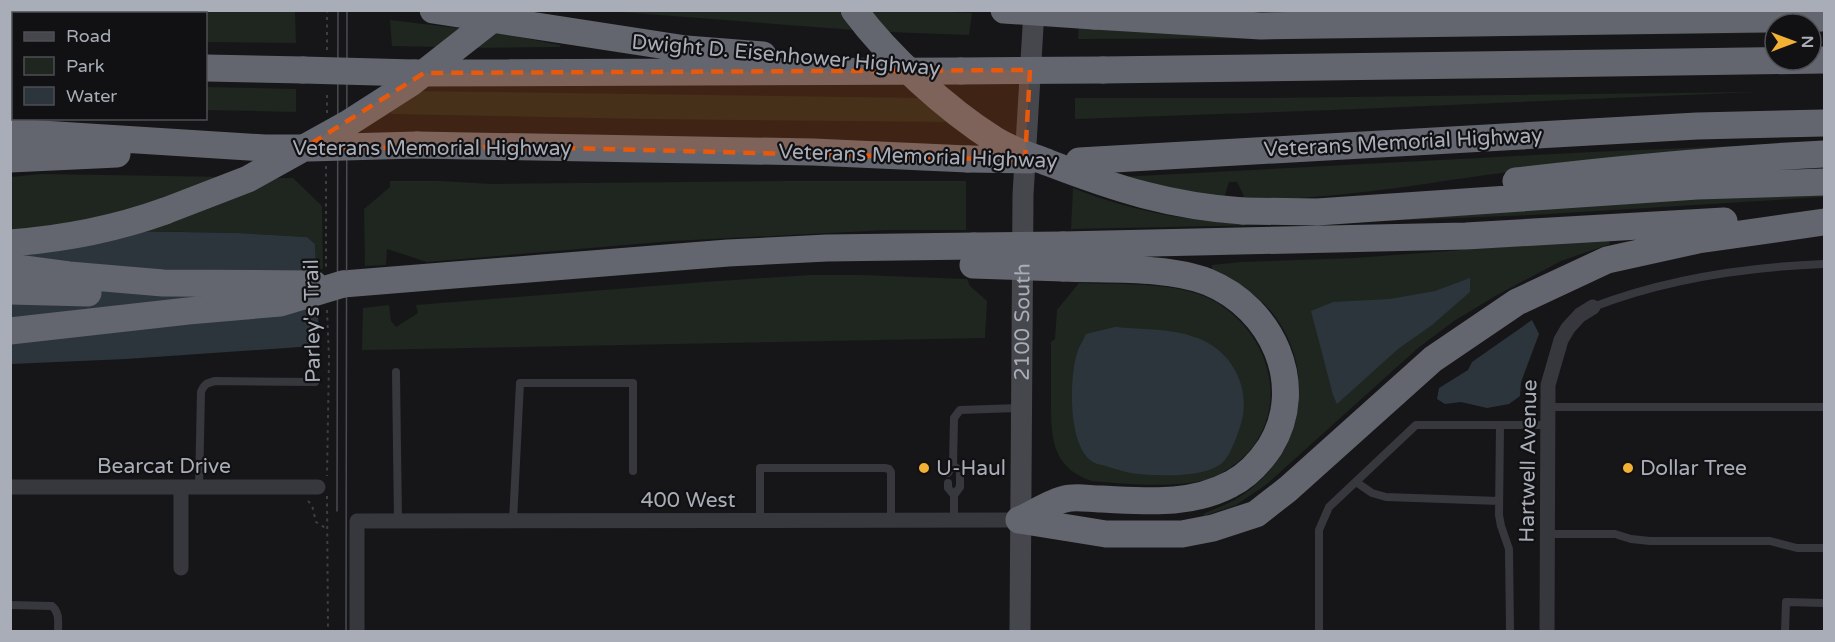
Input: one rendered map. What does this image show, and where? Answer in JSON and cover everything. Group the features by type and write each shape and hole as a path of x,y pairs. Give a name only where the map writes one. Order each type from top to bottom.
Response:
{"highway":[{"name":"Dwight D. Eisenhower Highway","path":"433,10 686,49 961,71"},
{"path":"10,243 75,235 139,220 248,179 348,124 390,97 504,10"},
{"path":"854,10 891,53 940,98 995,140 1083,177 1140,195 1188,205 1255,211 1317,212 1697,186 1824,182"},
{"path":"1004,10 1261,26 1824,18"},
{"path":"207,68 414,73 961,71 1824,60"},
{"name":"Veterans Memorial Highway","path":"10,132 265,148 417,145 813,152 1079,161 1697,126 1824,123"},
{"path":"10,159 265,148"},
{"path":"1255,211 1608,170 1824,154"},
{"path":"10,291 279,295 332,286 728,253 827,248 941,264 974,256 1063,257 1824,215"},
{"path":"1019,520 1106,534 1182,534 1213,528 1256,514 1288,489 1433,359 1516,302 1607,261 1698,240 1824,222"},
{"path":"1019,520 1065,499 1181,500 1224,488 1246,474 1261,460 1275,438 1284,410 1285,376 1280,354 1266,327 1257,316 1230,294 1208,282 1185,275 1063,257"},
{"path":"10,267 69,275 163,283 332,286"},
{"path":"10,331 188,310 279,303 332,286"}],"main road":[{"name":"2100 South","path":"1020,632 1023,195 1034,10"}],"street":[{"name":"Hartwell Avenue","path":"1547,632 1546,407 1550,375 1561,340 1568,328 1580,315 1593,307"},
{"name":"Bearcat Drive","path":"10,487 319,489"},
{"path":"181,487 181,568"},
{"name":"400 West","path":"357,632 357,521 1019,520"}],"lane":[{"path":"1593,307 1673,281 1743,269 1824,264"},
{"path":"396,372 398,521"},
{"path":"199,488 203,386 215,381 315,382"},
{"path":"513,521 520,383 633,383 633,471"},
{"path":"1546,407 1824,407"},
{"path":"948,473 953,465 954,418 960,410 1020,408"},
{"path":"1319,632 1319,530 1329,507 1416,425 1546,425"},
{"path":"1500,425 1499,501 1501,526 1509,549 1510,632"},
{"path":"953,465 960,471 960,487 954,495 954,520"},
{"path":"760,520 760,468 885,468 891,472 891,520"},
{"path":"1356,482 1372,493 1386,496 1499,501"},
{"path":"948,483 948,488 954,495"},
{"path":"1547,534 1615,534 1650,541 1770,541 1797,548 1824,548"},
{"path":"1785,632 1786,602 1824,603"},
{"path":"10,605 52,606 58,614 58,632"}],"path":[{"path":"327,10 327,56"},
{"path":"327,90 327,112"},
{"name":"Parley's Trail","path":"326,158 332,286 319,489 327,530 328,632"},
{"path":"319,489 308,501 312,505 316,522 327,530"}],"highlighted area":[{"path":"1030,70 1025,160 527,147 304,148 424,73"}],"green space":[{"path":"59,10 295,11 296,43 207,42 207,12 52,12"},
{"path":"608,11 839,11 854,30"},
{"path":"871,11 972,13 969,35 889,32"},
{"path":"390,20 466,29 444,47 392,46"},
{"path":"1079,21 1763,27 1763,33 1078,39"},
{"path":"492,32 560,45 560,47 474,48"},
{"path":"207,87 296,89 296,112 207,110"},
{"path":"414,91 921,98 952,122 391,114 392,108"},
{"path":"1756,92 1333,110 1075,119 1075,98"},
{"path":"1824,142 1562,166 1350,194 1280,199 1244,199 1237,182 1229,182 1224,198 1195,194 1120,177 1592,152"},
{"path":"40,174 230,177 181,198 51,229 11,229 11,177"},
{"path":"272,178 293,178 322,206 323,269 316,269 315,244 307,237 139,231"},
{"path":"390,181 492,184 966,181 966,230 888,230 673,241 427,262 387,249 386,265 365,266 364,209 390,187"},
{"path":"1073,188 1121,204 1168,215 1215,222 1265,225 1071,229"},
{"path":"1824,191 1824,197 1533,215 1306,224"},
{"path":"1608,239 1610,244 1561,261 1454,321 1418,348 1267,484 1236,505 1204,516 1203,514 1241,496 1261,480 1277,460 1289,438 1296,415 1299,391 1297,366 1290,342 1277,319 1264,303 1248,290 1212,270 1212,265 1355,258"},
{"path":"810,275 967,279 970,286 987,301 985,338 362,350 363,308 389,305 391,321 396,327 418,313 416,305"},
{"path":"1079,283 1149,285 1184,290 1214,301 1237,318 1254,340 1266,363 1270,388 1268,413 1259,437 1242,458 1218,475 1206,480 1174,484 1092,481 1078,475 1068,467 1056,448 1053,437 1051,342 1055,339 1057,310"}],"water":[{"path":"10,229 237,233 307,237 315,244 319,337 314,346 126,359 11,364"},
{"path":"1470,278 1470,292 1432,325 1398,349 1337,404 1311,311 1333,302 1390,299 1435,291"},
{"path":"1532,320 1539,334 1521,382 1520,396 1509,404 1487,408 1461,402 1445,404 1437,399 1439,388 1468,370 1472,362"},
{"path":"1115,327 1183,334 1213,346 1226,357 1240,383 1244,409 1235,442 1221,464 1215,468 1191,474 1144,475 1093,462 1085,454 1078,442 1072,410 1075,361 1086,334"}],"tram line":[{"path":"337,511 338,10"},
{"path":"346,632 347,10"}],"place":[{"name":"U-Haul","path":"924,468"},
{"name":"Dollar Tree","path":"1628,468"}]}
